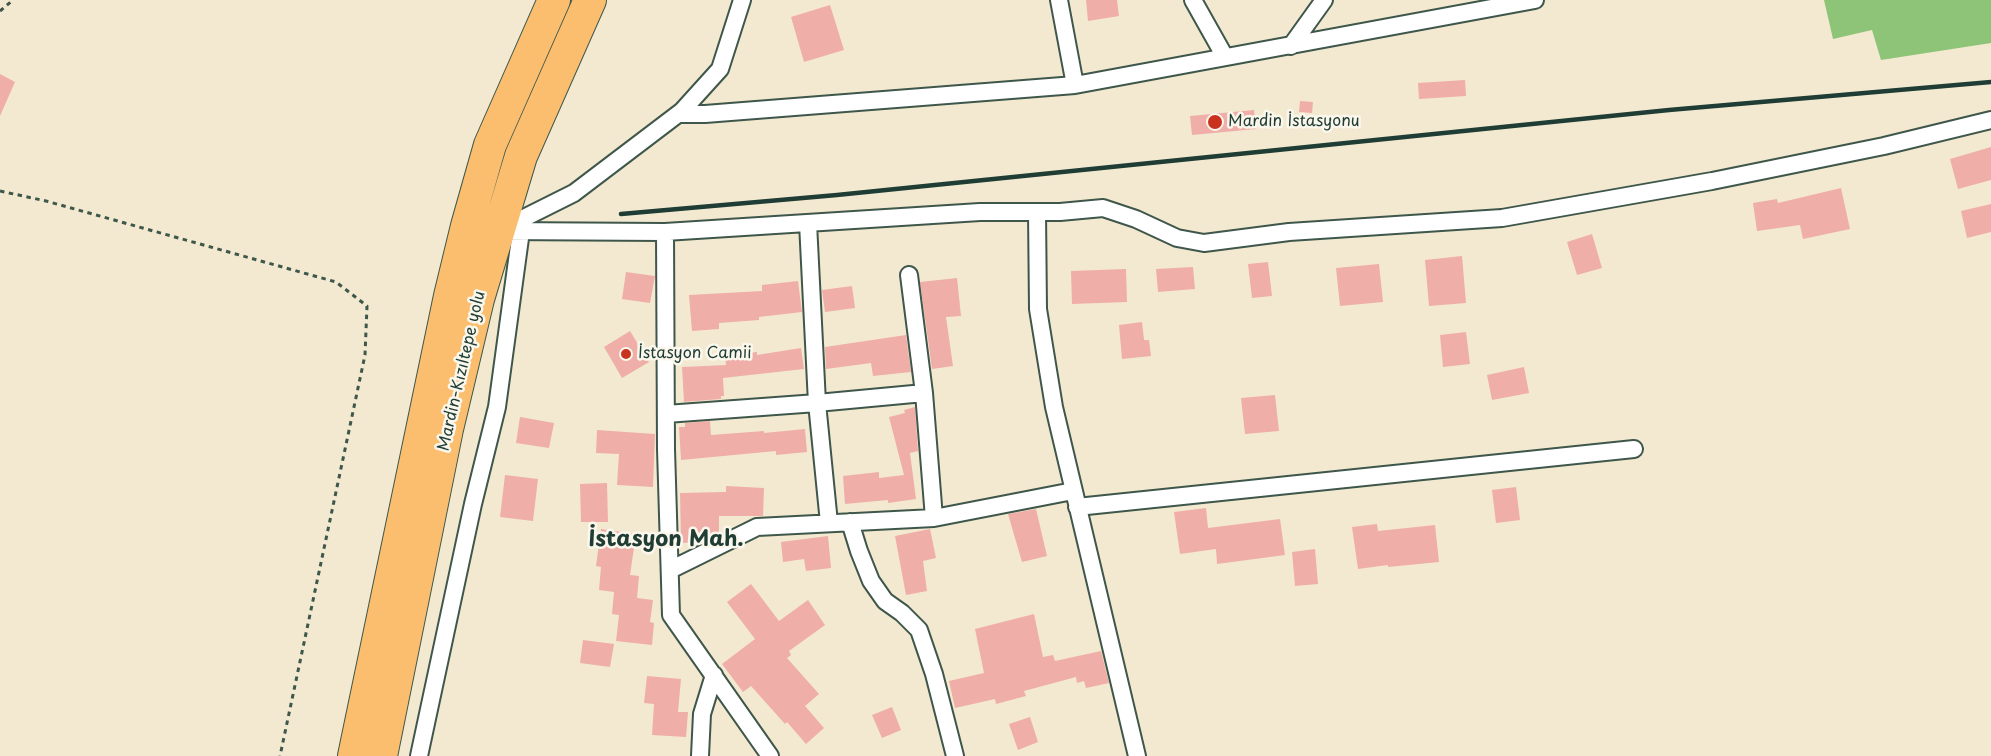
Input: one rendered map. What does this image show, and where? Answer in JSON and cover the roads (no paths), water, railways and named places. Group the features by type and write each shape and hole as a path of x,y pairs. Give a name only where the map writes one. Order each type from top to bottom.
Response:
{"highway":[{"name":"Mardin-Kızıltepe yolu","path":"354,756 447,307 467,226 490,145 554,0"},
{"name":"Mardin-Kızıltepe yolu","path":"381,756 447,429 478,299 510,231 521,156 590,0"}],"street":[{"path":"510,231 574,193 679,114 720,69 742,0"},
{"path":"1059,0 1075,85"},
{"path":"1193,0 1225,57"},
{"path":"1291,46 1324,0"},
{"path":"679,114 705,114 1075,85 1534,0"},
{"path":"510,231 665,232 980,212 1037,212 1103,208 1136,219 1177,238 1204,243 1289,232 1502,218 1713,181 1884,146 1991,120"},
{"path":"1037,212 1038,309 1054,407 1137,756"},
{"path":"808,223 817,403 829,523"},
{"path":"419,756 473,504 497,408 510,231"},
{"path":"665,232 666,414 671,615 770,756"},
{"path":"909,274 924,393 934,518"},
{"path":"666,414 924,393"},
{"path":"670,570 757,527 934,518 1075,499 1634,449"},
{"path":"850,522 872,581 885,601 902,613 919,630 934,674 955,756"},
{"path":"700,756 702,714 714,675"}],"railway":[{"path":"621,214 837,195 1669,110 1991,82"}],"place":[{"name":"Mardin İstasyonu","path":"1215,122"},
{"name":"İstasyon Camii","path":"626,354"}],"district":[{"name":"İstasyon Mah.","path":"666,540"}]}
